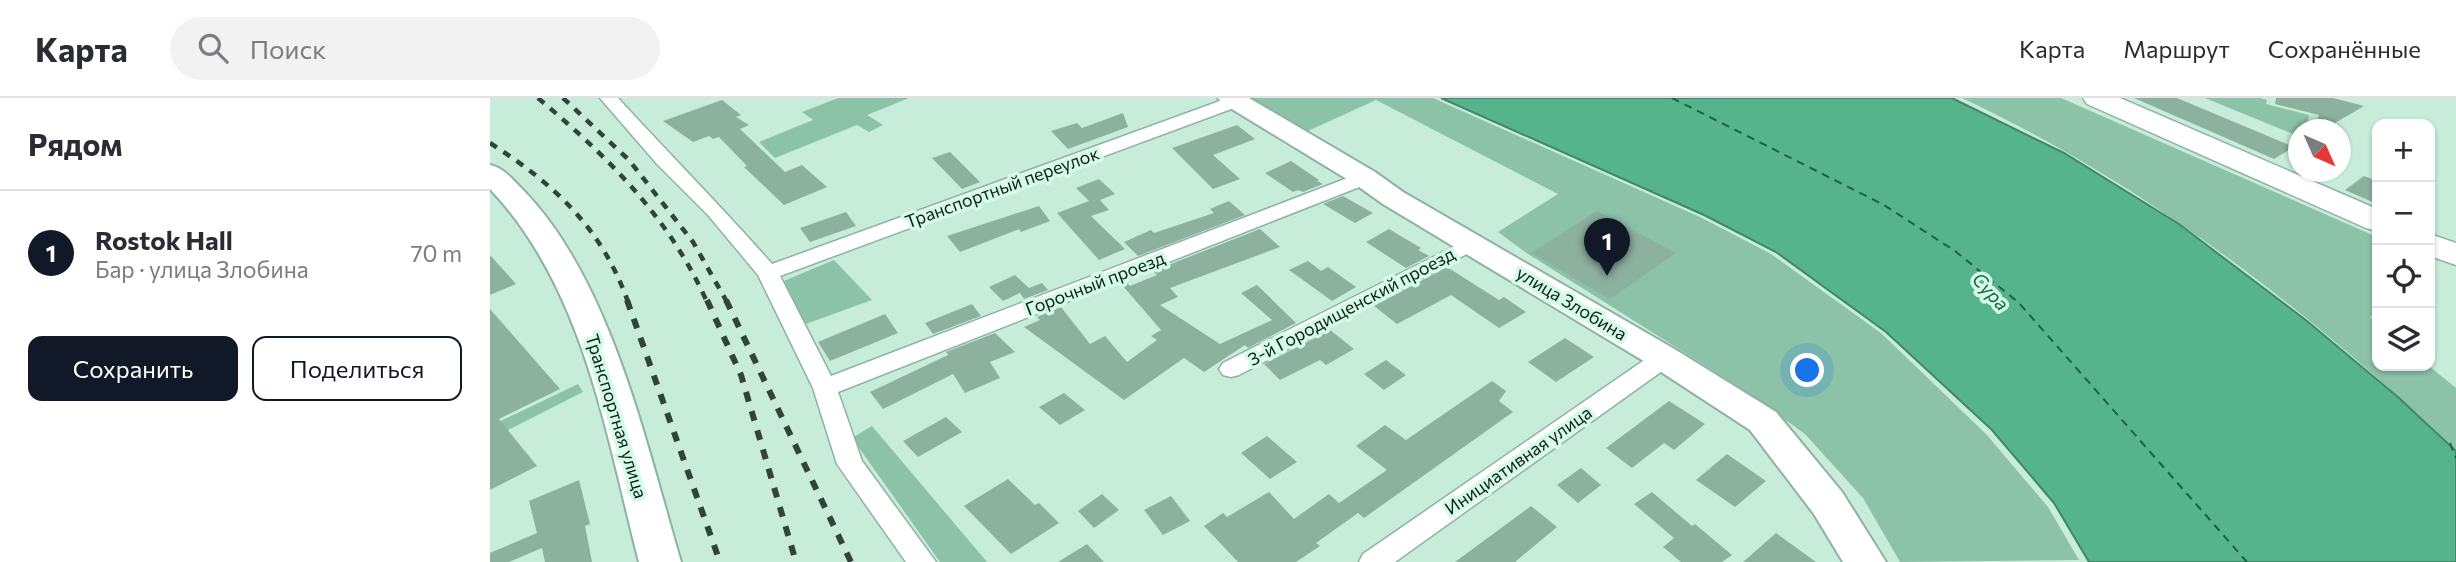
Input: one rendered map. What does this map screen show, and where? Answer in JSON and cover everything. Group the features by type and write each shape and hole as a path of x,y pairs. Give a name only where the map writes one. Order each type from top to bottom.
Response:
{"main road":[{"path":"2096,98 2372,219"},
{"name":"улица Злобина","path":"1233,99 1365,178 1393,198 1664,358 1763,421 1828,503 1865,562"},
{"name":"Транспортная улица","path":"490,173 505,186 555,252 596,342 660,562"},
{"path":"2432,245 2456,256"}],"street":[{"path":"608,98 715,211 768,273 825,388 850,464 922,562"},
{"name":"Транспортный переулок","path":"768,273 1233,99"},
{"name":"Горочный проезд","path":"825,388 1365,178"},
{"name":"3-й Городищенский проезд","path":"1231,369 1471,244"},
{"name":"Инициативная улица","path":"1373,562 1664,358"}],"shaded area":[{"path":"838,98 909,98 867,115 883,125 869,132 857,125 775,158 759,142 813,120 802,112"},
{"path":"1249,98 1433,98 1700,217 1771,254 1881,333 1987,435 2048,507 2079,560 1900,562 1863,498 1805,434 1747,392 1525,252 1498,232 1558,194 1376,100 1308,131"},
{"path":"1962,98 2061,98 2372,235 2372,371 2435,371 2456,388 2456,450 2342,348 2223,254 2161,211 2030,132"},
{"path":"2205,98 2260,98 2267,100 2266,104 2309,115 2308,119 2288,119 2288,132"},
{"path":"834,260 872,300 803,325 779,283"},
{"path":"578,384 583,392 490,439 490,426"},
{"path":"872,426 987,562 940,562 852,438"}],"water":[{"name":"Сура","path":"1441,98 1952,98 2064,153 2179,224 2307,321 2399,398 2456,451 2456,562 2089,562 2054,503 1992,430 1886,332 1776,252 1704,215"}],"building":[{"path":"2134,98 2177,98 2288,144 2288,151 2274,159"},
{"path":"2276,98 2333,98 2364,106 2342,119 2318,119 2319,115 2275,104"},
{"path":"722,100 741,115 736,117 749,125 740,129 785,172 802,165 827,187 784,205 744,167 747,166 719,137 713,139 709,136 693,142 663,121"},
{"path":"1123,113 1128,127 1068,149 1051,131 1077,123 1082,128"},
{"path":"1237,125 1255,139 1213,155 1240,179 1213,189 1172,148"},
{"path":"950,152 980,182 962,189 932,158"},
{"path":"1291,161 1323,184 1303,192 1293,192 1265,173"},
{"path":"2364,176 2372,179 2372,202 2345,190"},
{"path":"1099,179 1115,194 1100,200 1109,210 1091,216 1125,249 1099,260 1057,213 1089,201 1076,188"},
{"path":"1343,196 1373,213 1355,223 1323,204"},
{"path":"1229,201 1245,215 1138,256 1124,242 1151,230 1154,233 1214,213 1210,209"},
{"path":"1039,206 1050,221 1021,232 1019,229 960,252 947,236"},
{"path":"1597,211 1676,253 1610,299 1531,253"},
{"path":"846,212 856,226 810,242 800,228"},
{"path":"1260,229 1280,247 1170,288 1178,297 1160,305 1220,344 1272,320 1241,293 1257,285 1296,323 1248,348 1245,345 1204,372 1184,358 1124,400 1024,327 1040,320 1037,317 1061,307 1090,344 1105,336 1127,362 1157,340 1151,336 1161,330 1123,286 1126,282 1130,286 1157,275 1153,271"},
{"path":"1389,229 1421,248 1418,250 1429,256 1406,268 1366,242"},
{"path":"490,255 516,284 490,295"},
{"path":"1308,261 1321,271 1328,267 1356,287 1332,301 1289,270"},
{"path":"1447,267 1499,300 1504,297 1526,312 1499,328 1451,295 1397,324 1374,306"},
{"path":"1015,275 1029,288 1042,283 1048,290 1024,299 1020,293 1003,301 989,287"},
{"path":"972,304 981,316 933,334 925,323"},
{"path":"490,309 560,389 499,419 537,466 490,490"},
{"path":"885,314 898,333 830,361 818,342"},
{"path":"1330,330 1354,349 1326,365 1320,360 1280,380 1264,364"},
{"path":"995,333 1015,352 990,362 1000,378 965,393 953,374 883,409 870,392 948,355 946,352"},
{"path":"1565,338 1594,357 1556,382 1528,362"},
{"path":"1386,360 1406,375 1384,390 1364,374"},
{"path":"1492,381 1506,391 1499,401 1513,412 1364,518 1358,513 1316,543 1320,546 1296,562 1238,562 1204,526 1223,513 1227,517 1269,492 1294,519 1329,494 1339,503 1387,470 1356,446 1385,425 1406,440"},
{"path":"1064,393 1085,410 1060,425 1039,407"},
{"path":"1669,401 1705,424 1674,450 1664,443 1632,468 1606,448"},
{"path":"946,417 962,432 918,457 903,441"},
{"path":"1267,436 1297,462 1270,479 1241,453"},
{"path":"1727,454 1766,481 1735,507 1696,480"},
{"path":"1581,468 1601,485 1578,503 1557,485"},
{"path":"1008,479 1059,523 1011,554 964,506"},
{"path":"579,480 590,524 585,526 592,562 545,562 542,548 509,562 490,562 490,553 537,533 529,501"},
{"path":"1652,492 1732,555 1722,562 1681,562 1663,547 1674,538 1634,504"},
{"path":"1102,494 1119,510 1094,528 1078,511"},
{"path":"1171,496 1190,521 1163,535 1144,510"},
{"path":"1531,506 1557,527 1515,562 1455,562"},
{"path":"1776,533 1816,562 1743,562"},
{"path":"1087,544 1104,562 1058,562"}],"ferry route":[{"path":"1672,98 1884,205 1955,251 2019,303 2247,562"},
{"path":"2450,443 2456,458"}],"railway":[{"path":"538,98 589,143 634,190 674,243 707,302"},
{"path":"563,98 629,160 693,242 727,301"},
{"path":"490,143 535,175 573,210 604,252 628,302"},
{"path":"627,300 720,562"},
{"path":"707,300 741,375 796,562"},
{"path":"727,301 851,562"}],"place":[{"name":"Rostok Hall","path":"1607,276"}]}
